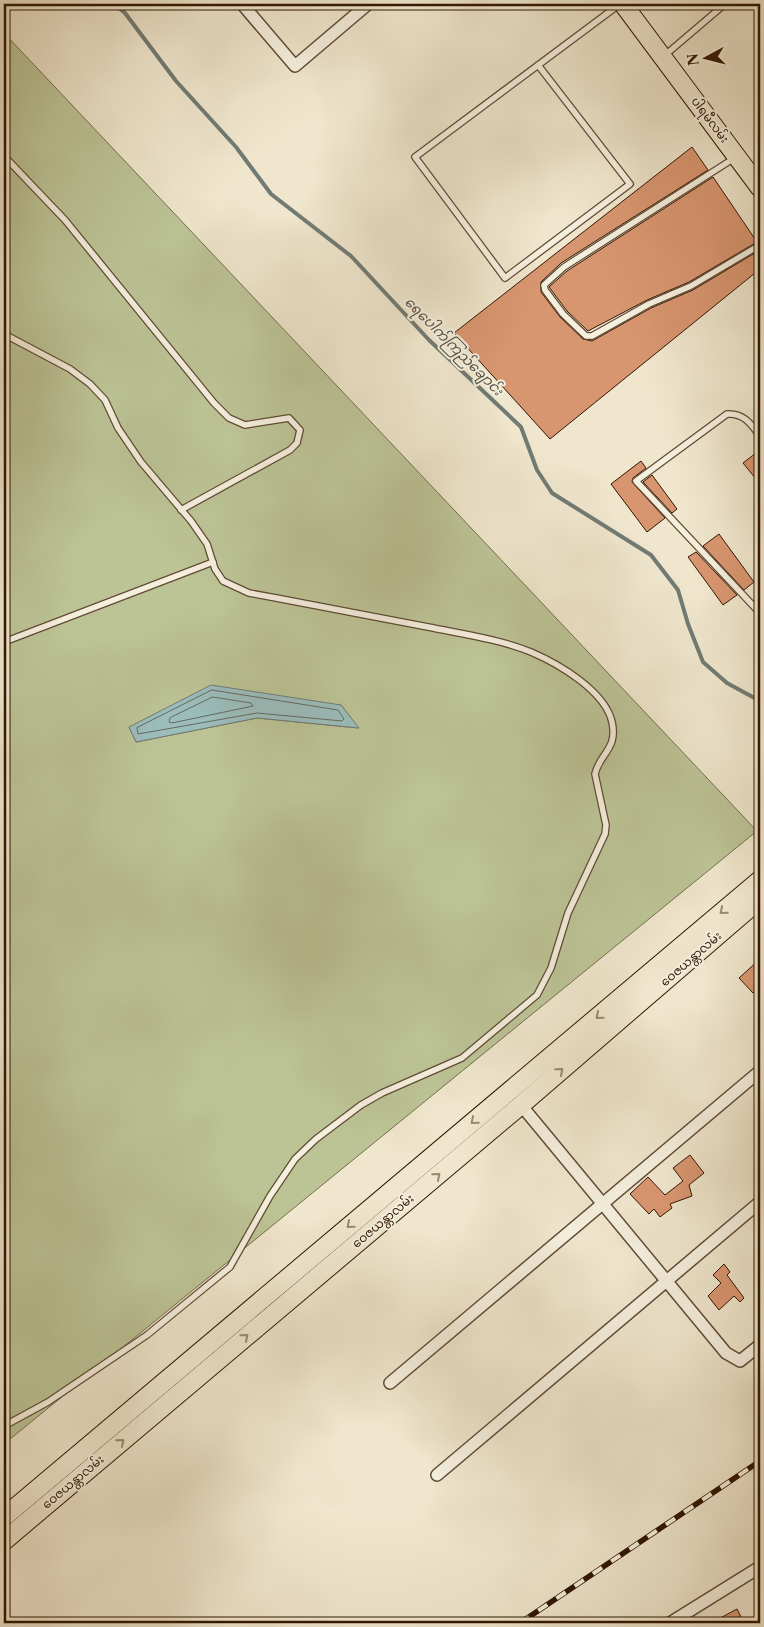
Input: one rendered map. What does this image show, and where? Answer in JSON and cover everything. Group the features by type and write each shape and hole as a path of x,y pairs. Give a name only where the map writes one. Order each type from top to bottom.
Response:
{"main road":[{"name":"ပါရမီလမ်း","path":"621,4 738,156 760,188"},
{"name":"ဝေဇယန္တာလမ်း","path":"4,1517 760,880"},
{"name":"ဝေဇယန္တာလမ်း","path":"4,1541 521,1104 760,899"}],"street":[{"path":"242,4 294,66 362,6"},
{"path":"390,1383 601,1203 760,1071"},
{"path":"521,1104 726,1353 740,1361 760,1345"},
{"path":"437,1475 760,1202"},
{"path":"670,1623 760,1567"}],"lane":[{"path":"538,65 630,184 505,278 416,156 538,65 621,4"},
{"path":"662,57 725,4"},
{"path":"4,156 64,220 214,403 229,418 245,424 289,418 300,430 298,443 290,450 181,510"},
{"path":"738,156 564,267 544,285 563,314 586,336 592,336 648,304 691,286 760,245"},
{"path":"4,334 70,370 90,384 104,400 118,428 141,462 207,544 213,562 223,580 249,593 500,642 530,652 562,668 592,691 609,713 613,739 608,752 597,768 605,834 568,913 551,968 537,995 462,1058 375,1097 316,1139 295,1159 270,1196 230,1267 147,1335 48,1402 4,1426"},
{"path":"760,436 748,420 737,413 727,414 636,481 760,613"},
{"path":"4,642 213,562"}],"green space":[{"path":"4,33 757,831 4,1444","holes":["341,705 358,728 257,718 136,742 129,727"]}],"water":[{"path":"211,685 341,705 359,728 257,718 136,742 129,727"}],"building":[{"path":"692,147 708,170 561,263 541,282 541,292 560,317 583,339 592,341 651,308 693,290 760,250 760,269 550,439 454,333"},
{"path":"713,177 757,242 689,282 647,300 588,331 567,311 549,287 567,271"},
{"path":"756,453 760,458 760,484 743,463"},
{"path":"641,461 646,468 633,478 632,482 665,518 647,532 611,484"},
{"path":"652,475 677,509 672,513 643,482"},
{"path":"719,534 754,582 744,590 703,546"},
{"path":"696,552 737,595 723,605 688,557"},
{"path":"760,959 760,987 753,993 739,978"},
{"path":"690,1155 704,1173 689,1185 692,1196 670,1204 672,1208 660,1217 654,1209 649,1214 630,1194 648,1177 665,1195 683,1181 673,1168"},
{"path":"724,1264 730,1272 727,1275 744,1298 740,1302 734,1296 719,1310 708,1296 721,1283 713,1275"},
{"path":"737,1609 744,1623 711,1623"}],"waterway":[{"name":"ရေပေါက်ကြည်ချောင်း","path":"114,4 125,13 176,81 236,147 271,194 351,256 429,340 521,427 537,470 552,493 651,555 678,590 688,624 703,662 727,683 760,701"}],"railway":[{"path":"520,1623 760,1461"}]}
